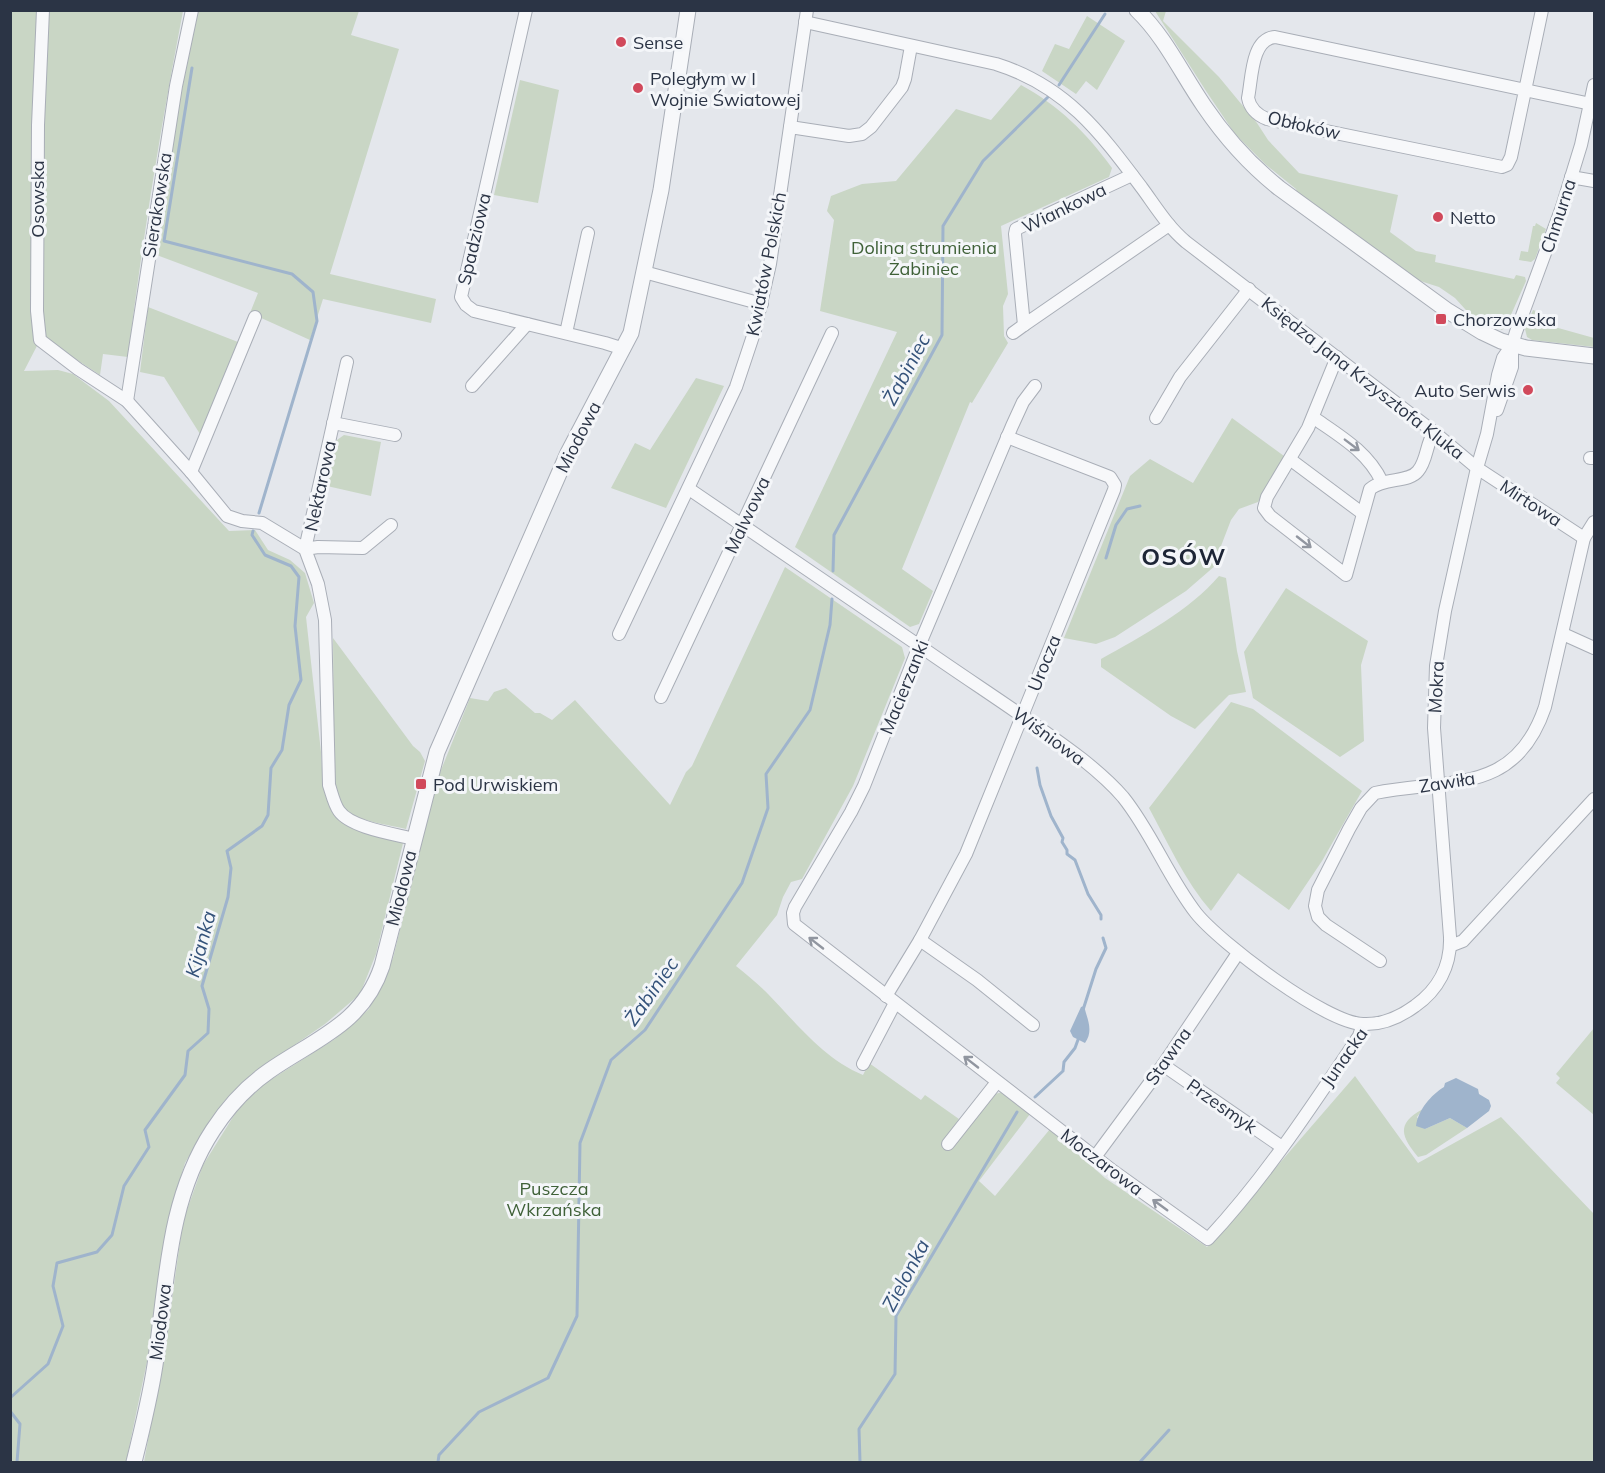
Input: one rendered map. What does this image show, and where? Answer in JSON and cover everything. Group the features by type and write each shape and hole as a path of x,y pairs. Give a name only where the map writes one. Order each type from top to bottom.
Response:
{"street":[{"name":"Osowska","path":"43,10 38,126 37,310 40,340 78,369 127,401"},
{"name":"Sierakowska","path":"127,401 174,96 192,10"},
{"name":"Spadziowa","path":"526,10 461,297 465,305 474,311 624,349"},
{"name":"Miodowa","path":"134,1462 154,1372 174,1223 194,1164 213,1130 240,1095 270,1071 343,1024 368,996 382,966 432,765 568,453 632,331 663,175 688,10"},
{"path":"1137,10 1161,40 1222,132 1266,178 1462,320 1491,337 1535,350 1594,356"},
{"name":"Obłoków","path":"1542,10 1525,89 1511,157 1507,165 1498,167 1267,119 1250,105 1248,98 1259,46 1263,41 1272,37 1525,89 1591,104"},
{"name":"Księdza Jana Krzysztofa Kluka","path":"806,16 911,46 996,64 1038,83 1071,105 1109,143 1169,225 1186,242 1434,432 1477,468"},
{"name":"Kwiatów Polskich","path":"619,634 689,489 743,368 762,304 773,244 806,16"},
{"path":"790,128 849,136 867,131 902,87 911,46"},
{"name":"Chmurna","path":"1512,345 1572,177 1594,85"},
{"name":"Wiankowa","path":"1024,325 1014,234 1016,229 1132,175"},
{"path":"1572,177 1594,181"},
{"path":"1012,333 1169,225"},
{"path":"566,333 588,233"},
{"path":"644,272 762,304"},
{"name":"Księdza Jana Krzysztofa Kluka","path":"1156,418 1180,377 1249,289"},
{"path":"191,472 255,317"},
{"path":"472,386 526,324"},
{"name":"Malwowa","path":"661,697 832,333"},
{"name":"Mokra","path":"1450,946 1434,717 1437,652 1501,364 1512,345"},
{"path":"1337,357 1314,418 1267,497 1264,508 1270,516 1346,575 1368,493 1382,482 1415,475 1434,432"},
{"name":"Nektarowa","path":"305,549 346,362"},
{"name":"Macierzanki","path":"799,929 793,919 795,907 861,793 919,646 1007,437 1023,402 1035,386"},
{"path":"127,401 227,516 242,521 262,523 305,549 318,584 326,620 329,785 334,801 340,813 352,822 414,839"},
{"path":"1314,418 1365,456 1376,468 1382,482"},
{"name":"Nektarowa","path":"333,423 395,435"},
{"name":"Urocza","path":"863,1064 891,999 966,854 1114,490 1110,477 1007,437"},
{"path":"1291,459 1362,513"},
{"name":"Mirtowa","path":"1477,468 1584,538"},
{"name":"Wiśniowa","path":"689,489 1079,757 1117,790 1137,816 1179,888 1211,929 1238,953 1322,1009 1344,1020 1363,1024"},
{"name":"Zawiła","path":"1380,961 1322,921 1316,912 1315,899 1355,818 1375,792 1473,780 1491,773 1513,759 1526,744 1542,717 1584,538 1594,522"},
{"path":"305,549 363,548 391,525"},
{"path":"1563,634 1594,648"},
{"path":"1450,946 1463,941 1594,800"},
{"name":"Moczarowa","path":"799,929 1095,1158 1208,1239"},
{"path":"920,940 977,980 1033,1024"},
{"name":"Junacka","path":"1208,1239 1282,1147 1359,1036 1363,1024 1379,1023 1397,1017 1423,1000 1444,974 1450,946"},
{"name":"Stawna","path":"1095,1158 1163,1065 1238,953"},
{"name":"Przesmyk","path":"1163,1065 1282,1147"},
{"path":"948,1144 997,1082"}],"green space":[{"path":"10,11 40,11 39,342 24,371 58,370 73,374 109,401 229,531 255,530 268,550 290,560 305,573 314,603 306,617 323,786 329,805 385,837 403,843 376,954 360,994 325,1024 258,1070 226,1099 207,1125 185,1163 168,1219 149,1352 126,1462 11,1462"},
{"path":"47,11 183,11 152,183 128,357 103,354 100,375 42,337 39,311"},
{"path":"198,11 359,11 351,35 399,49 330,274 436,299 431,323 323,299 310,340 250,313 258,293 154,254 179,104"},
{"path":"1155,11 1166,11 1163,21 1219,77 1268,140 1299,173 1398,195 1390,232 1416,251 1436,255 1435,262 1514,279 1516,275 1525,277 1526,281 1506,326 1502,330 1497,327 1489,330 1475,320 1455,298 1439,287 1414,279 1298,195 1296,189 1265,164 1235,134"},
{"path":"1087,16 1125,41 1097,90 1086,81 1076,94 1042,71 1055,44 1069,49"},
{"path":"520,80 559,90 538,203 494,195"},
{"name":"Dolina strumienia Żabiniec","path":"1021,85 1048,102 1071,121 1112,168 1109,177 1001,226 1008,294 1003,306 1004,336 1008,343 972,403 970,402 902,569 933,591 919,624 910,627 795,547 897,332 820,311 834,220 827,211 831,196 862,184 896,181 956,109 991,120"},
{"path":"1536,223 1546,229 1535,259 1531,262 1519,260 1521,251 1528,252 1533,226"},
{"path":"148,307 238,342 200,434 164,377 140,372"},
{"path":"1533,310 1539,312 1544,324 1594,338 1594,347 1532,340 1527,337 1525,329"},
{"path":"696,378 724,386 666,508 611,488 635,443 650,450"},
{"path":"1232,418 1284,456 1258,502 1239,509 1231,520 1216,565 1186,591 1115,637 1096,644 1064,638 1130,476 1150,459 1193,483"},
{"path":"344,435 381,442 371,496 327,486 337,440"},
{"name":"Puszcza Wkrzańska","path":"785,567 902,647 905,658 853,786 802,879 791,882 777,915 736,966 764,990 811,1039 836,1060 863,1075 869,1063 921,1100 925,1095 959,1119 944,1141 992,1095 1002,1092 1030,1114 979,1181 995,1196 1050,1129 1105,1178 1207,1247 1355,1076 1418,1163 1501,1117 1594,1214 1594,1462 144,1462 166,1341 183,1221 203,1165 238,1109 264,1084 335,1039 369,1009 393,958 437,780 470,698 488,701 494,692 506,688 535,713 540,713 552,720 575,700 670,805 686,772 692,766"},
{"path":"1219,576 1226,578 1246,692 1229,695 1195,729 1171,716 1101,667 1101,659 1179,611"},
{"path":"1286,588 1368,641 1361,665 1364,741 1340,757 1253,698 1244,652"},
{"path":"333,638 425,761 406,829 357,817 346,810 340,799 334,778"},
{"path":"1231,702 1253,709 1362,791 1322,861 1289,910 1238,873 1211,911 1185,874 1149,808"},
{"path":"1594,1028 1594,1115 1556,1083 1560,1078 1556,1074"},
{"path":"1423,1109 1417,1117 1425,1129 1450,1118 1467,1128 1426,1155 1418,1157 1408,1143 1404,1131 1408,1120"}],"water":[{"path":"1084,1006 1089,1029 1085,1043 1073,1037 1070,1031 1081,1007"},
{"path":"1456,1078 1478,1089 1479,1094 1489,1100 1491,1106 1489,1111 1467,1128 1450,1118 1425,1129 1416,1126 1419,1114 1434,1094 1444,1087 1445,1083"}],"waterway":[{"name":"Żabiniec","path":"1059,85 1105,14"},
{"path":"192,68 164,241 292,274 313,292 317,321 259,513"},
{"name":"Żabiniec","path":"833,571 834,535 942,335 943,226 983,161 1049,96"},
{"path":"1106,558 1116,525 1127,509 1140,506"},
{"name":"Kijanka","path":"10,1398 48,1364 63,1326 53,1286 57,1263 97,1252 112,1235 124,1186 149,1147 145,1130 185,1075 188,1051 208,1033 209,1009 202,986 228,897 231,868 227,851 262,826 268,815 271,768 282,750 289,705 301,680 295,626 299,577 291,566 265,555 252,535 253,531"},
{"name":"Żabiniec","path":"438,1462 439,1455 479,1412 548,1378 577,1316 580,1143 611,1060 645,1030 742,883 768,808 766,774 810,710 830,625 832,599"},
{"name":"Zielonka","path":"1037,768 1040,785 1051,816 1063,838 1062,842 1067,854 1075,860 1088,894 1101,915 1101,919"},
{"name":"Zielonka","path":"1083,1010 1096,969 1106,948 1103,938"},
{"name":"Zielonka","path":"1035,1097 1063,1071 1064,1062 1075,1048 1079,1037"},
{"name":"Zielonka","path":"860,1462 859,1429 895,1374 896,1316 1017,1112"},
{"name":"Kijanka","path":"10,1411 20,1424 17,1462"},
{"path":"1140,1462 1169,1430"}],"place":[{"name":"Sense","path":"621,42"},
{"name":"Poległym w I Wojnie Światowej","path":"638,88"},
{"name":"Netto","path":"1438,217"},
{"name":"Chorzowska","path":"1441,319"},
{"name":"Auto Serwis","path":"1528,390"},
{"name":"Pod Urwiskiem","path":"421,784"}],"district":[{"name":"OSÓW","path":"1184,556"}]}
